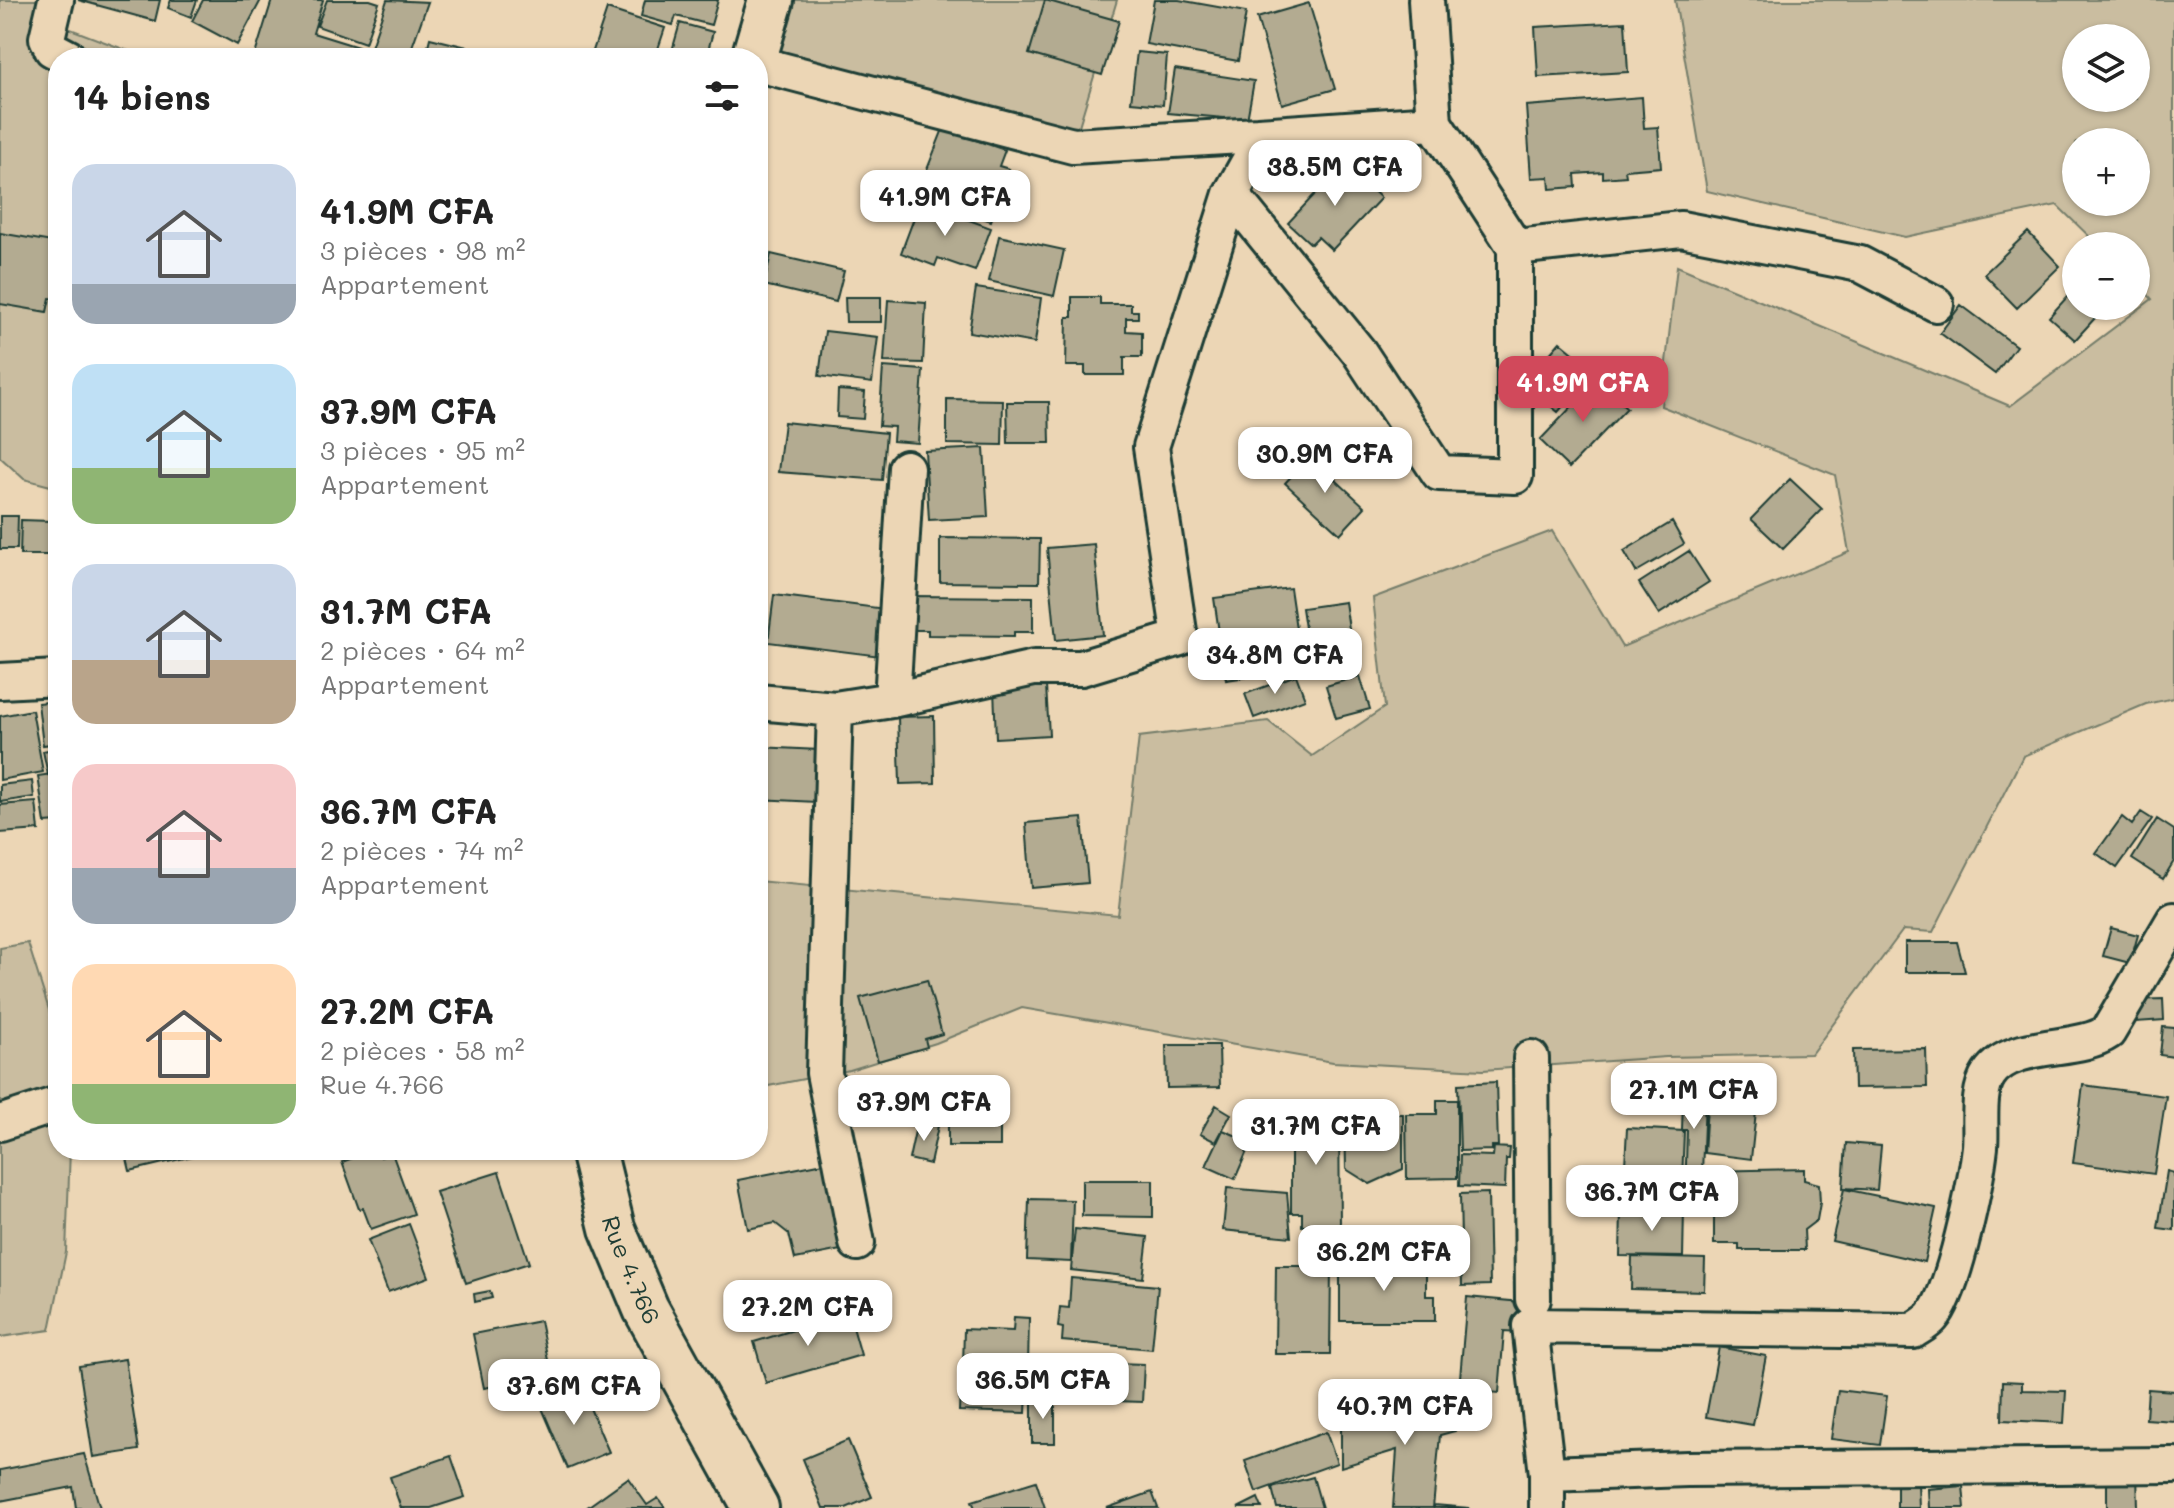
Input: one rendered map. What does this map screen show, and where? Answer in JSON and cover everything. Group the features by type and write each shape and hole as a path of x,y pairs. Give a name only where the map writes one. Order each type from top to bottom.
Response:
{"street":[{"path":"52,48 47,38 56,0"},
{"path":"757,48 771,0"},
{"path":"1231,194 1359,352 1439,473 1515,476 1515,247 1434,123 1426,0"},
{"path":"768,67 1073,146 1434,123"},
{"path":"768,703 835,709 892,700 1034,668 1081,668 1180,638 1151,447 1231,194 1251,158 1258,135"},
{"path":"1515,247 1681,229 1860,264 1936,304"},
{"path":"892,700 906,468"},
{"path":"0,681 48,679"},
{"path":"835,709 824,1073 857,1243"},
{"path":"1547,1508 1547,1474 1530,1326 1913,1331 1932,1318 1943,1300 1973,1197 1982,1099 1989,1074 2010,1058 2097,1039 2108,1032 2174,920"},
{"path":"1531,1058 1533,1299"},
{"path":"0,1123 48,1107"},
{"name":"Rue 4.766","path":"595,1160 612,1228 646,1309 756,1508"},
{"path":"1547,1474 1687,1469 2174,1465"}],"shaded area":[{"path":"0,0 40,0 36,16 121,48 48,48 48,485 24,479 0,457"},
{"path":"771,0 1117,0 1073,146 768,67 768,48 761,48"},
{"path":"1675,0 2174,0 2174,698 2146,704 2023,756 1933,932 1903,930 1811,1054 1666,1057 1483,1070 1333,1062 1022,1008 936,1043 850,1070 768,1086 768,882 1118,915 1139,737 1268,721 1312,756 1385,707 1373,598 1552,531 1622,647 1849,552 1835,475 1661,406 1677,266 2010,406 2124,320 2150,320 2150,232 2085,232 2068,216 2150,216 2150,128 2062,128 2062,210 2057,205 1905,237 1707,191"},
{"path":"28,943 48,1007 48,1160 70,1160 66,1252 50,1330 0,1337 0,948"}],"building":[{"path":"78,0 160,0 155,21"},
{"path":"171,0 197,0 191,17 168,8"},
{"path":"203,0 261,0 237,45 192,21"},
{"path":"272,0 323,0 313,33 358,47 358,48 257,48"},
{"path":"327,0 370,0 379,3 365,43 317,26"},
{"path":"387,0 428,2 412,48 371,48"},
{"path":"645,0 718,0 711,25 676,16 673,25 641,16"},
{"path":"1045,0 1119,21 1102,75 1029,54"},
{"path":"1154,0 1179,0 1246,12 1238,61 1146,44"},
{"path":"1309,3 1335,89 1282,104 1257,18"},
{"path":"607,9 665,28 658,48 594,48"},
{"path":"1625,22 1628,72 1538,77 1535,27"},
{"path":"680,23 713,32 709,48 673,48"},
{"path":"430,38 471,48 428,48"},
{"path":"1137,52 1167,55 1163,105 1131,102"},
{"path":"1175,69 1254,81 1247,120 1168,113"},
{"path":"1642,97 1644,128 1658,127 1661,167 1625,170 1626,176 1603,178 1603,172 1575,174 1576,187 1550,189 1549,177 1531,178 1526,106"},
{"path":"943,129 1005,150 999,166 1009,169 991,221 917,195"},
{"path":"1344,163 1381,198 1332,250 1318,237 1311,244 1288,223"},
{"path":"920,202 991,228 975,271 938,258 935,266 901,253"},
{"path":"2028,232 2060,266 2017,308 1984,274"},
{"path":"0,233 48,241 47,312 0,304"},
{"path":"999,236 1064,250 1054,296 989,281"},
{"path":"771,254 844,271 836,302 768,286"},
{"path":"976,288 1041,298 1035,343 969,332"},
{"path":"845,297 881,297 881,322 846,322"},
{"path":"1072,297 1100,297 1100,304 1131,304 1131,311 1138,311 1138,318 1126,318 1126,331 1142,332 1142,357 1124,357 1124,375 1085,375 1085,366 1066,366 1067,317 1072,317"},
{"path":"888,300 926,303 923,363 884,362"},
{"path":"2062,303 2062,320 2093,320 2075,340 2049,317"},
{"path":"1961,305 2016,346 1995,374 1940,333"},
{"path":"825,331 878,337 872,383 819,376"},
{"path":"1560,342 1594,370 1558,412 1524,384"},
{"path":"883,367 923,370 918,443 893,441 894,427 879,426"},
{"path":"1597,380 1627,408 1569,468 1540,440"},
{"path":"838,390 865,392 863,419 837,417"},
{"path":"947,399 1003,400 1002,445 947,444"},
{"path":"1007,402 1049,402 1050,443 1008,443"},
{"path":"784,422 886,433 882,480 778,472"},
{"path":"984,448 988,517 929,520 925,451"},
{"path":"1310,456 1365,507 1340,534 1285,483"},
{"path":"1790,479 1822,509 1783,549 1751,519"},
{"path":"0,516 18,516 17,549 0,549"},
{"path":"21,520 48,521 48,555 20,555"},
{"path":"1672,522 1684,544 1636,572 1624,551"},
{"path":"940,538 1040,539 1039,583 940,582"},
{"path":"1094,544 1103,635 1056,640 1047,548"},
{"path":"1689,551 1709,582 1659,614 1639,583"},
{"path":"1290,588 1302,669 1226,680 1214,598"},
{"path":"774,595 886,609 880,656 768,642"},
{"path":"913,596 1033,597 1033,632 1014,632 1014,636 928,635 928,630 913,630"},
{"path":"1345,602 1353,655 1310,661 1302,608"},
{"path":"1296,675 1305,699 1254,718 1245,694"},
{"path":"1360,676 1370,709 1336,718 1326,686"},
{"path":"1046,686 1049,735 996,738 994,689"},
{"path":"48,702 48,744 43,745 38,703"},
{"path":"32,710 43,772 0,780 0,716"},
{"path":"934,716 935,783 900,784 898,717"},
{"path":"768,747 819,750 816,802 768,800"},
{"path":"48,750 48,775 43,751"},
{"path":"48,774 48,823 45,823 38,776"},
{"path":"32,781 34,797 0,802 0,785"},
{"path":"36,802 39,830 0,833 0,805"},
{"path":"2141,812 2152,819 2117,868 2096,853 2122,817 2132,825"},
{"path":"1082,818 1088,883 1031,888 1026,823"},
{"path":"2157,819 2174,830 2174,861 2163,879 2132,859"},
{"path":"2111,928 2138,935 2130,963 2103,956"},
{"path":"1905,942 1957,942 1965,972 1905,972"},
{"path":"927,980 942,1034 925,1039 927,1047 878,1061 860,998"},
{"path":"2163,999 2164,1020 2122,1023 2131,1000"},
{"path":"2163,1027 2174,1028 2174,1057 2160,1055"},
{"path":"1166,1045 1219,1045 1220,1087 1167,1088"},
{"path":"1926,1049 1927,1087 1854,1088 1853,1050"},
{"path":"1684,1073 1706,1073 1701,1198 1685,1197 1687,1130 1682,1130"},
{"path":"1678,1076 1678,1093 1644,1093 1643,1077"},
{"path":"1496,1082 1498,1146 1492,1146 1492,1150 1460,1151 1458,1084"},
{"path":"2083,1085 2166,1096 2154,1174 2073,1163"},
{"path":"948,1094 1000,1094 1000,1146 948,1146"},
{"path":"1437,1100 1457,1100 1457,1178 1407,1179 1406,1114 1437,1114"},
{"path":"1216,1105 1231,1114 1216,1142 1200,1134"},
{"path":"1734,1105 1756,1112 1751,1159 1704,1153 1707,1106"},
{"path":"1251,1110 1281,1122 1273,1141 1243,1128"},
{"path":"1291,1111 1339,1111 1340,1226 1302,1226 1302,1213 1291,1213"},
{"path":"1345,1114 1403,1114 1403,1169 1370,1184 1346,1169"},
{"path":"917,1122 938,1126 930,1164 909,1159"},
{"path":"1627,1128 1684,1131 1681,1205 1623,1203"},
{"path":"1223,1130 1251,1142 1235,1179 1206,1166"},
{"path":"1846,1143 1881,1146 1877,1190 1843,1188"},
{"path":"1494,1147 1510,1148 1509,1159 1506,1159 1505,1188 1459,1186 1460,1155 1493,1156"},
{"path":"127,1160 176,1160 130,1171"},
{"path":"395,1160 414,1214 371,1229 363,1208 359,1209 342,1162"},
{"path":"834,1161 851,1248 795,1259 789,1234 775,1223 748,1229 738,1180"},
{"path":"1804,1169 1804,1180 1819,1184 1820,1203 1817,1220 1804,1230 1805,1250 1739,1250 1739,1244 1714,1244 1714,1213 1705,1213 1704,1171"},
{"path":"2167,1171 2174,1173 2174,1230 2158,1228"},
{"path":"499,1172 529,1263 466,1283 436,1192"},
{"path":"1082,1180 1153,1180 1153,1217 1082,1216"},
{"path":"1227,1188 1287,1193 1291,1237 1223,1230"},
{"path":"1844,1189 1936,1208 1924,1262 1832,1241"},
{"path":"1488,1193 1490,1285 1462,1286 1460,1194"},
{"path":"1029,1199 1073,1200 1071,1262 1027,1260"},
{"path":"1621,1209 1684,1210 1683,1257 1620,1256"},
{"path":"409,1224 429,1277 388,1292 368,1240"},
{"path":"1075,1229 1148,1237 1143,1278 1071,1270"},
{"path":"1632,1257 1705,1259 1704,1291 1631,1289"},
{"path":"1340,1258 1371,1258 1371,1267 1426,1267 1426,1296 1435,1296 1435,1321 1340,1321"},
{"path":"1276,1266 1331,1266 1330,1354 1275,1354"},
{"path":"1071,1278 1158,1286 1152,1349 1062,1341 1063,1328 1058,1327 1060,1307 1069,1308"},
{"path":"490,1291 492,1298 475,1302 474,1294"},
{"path":"1467,1297 1521,1302 1519,1332 1504,1331 1499,1393 1459,1389"},
{"path":"849,1313 861,1355 766,1383 754,1342"},
{"path":"1014,1317 1029,1318 1028,1368 963,1366 964,1329 1013,1331"},
{"path":"540,1321 551,1375 484,1388 473,1334"},
{"path":"1719,1347 1766,1356 1753,1425 1706,1417"},
{"path":"125,1359 139,1450 93,1457 79,1366"},
{"path":"1086,1362 1144,1364 1142,1402 1085,1400"},
{"path":"961,1370 1028,1373 1026,1413 959,1411"},
{"path":"2003,1381 2022,1382 2022,1390 2066,1391 2064,1423 2002,1420"},
{"path":"580,1385 609,1452 568,1469 539,1401"},
{"path":"2148,1389 2174,1391 2174,1421 2146,1419"},
{"path":"1838,1390 1887,1396 1880,1445 1831,1439"},
{"path":"1456,1394 1455,1431 1440,1435 1433,1508 1393,1508 1397,1450 1341,1467 1341,1428"},
{"path":"1032,1398 1055,1399 1055,1443 1032,1443"},
{"path":"1326,1432 1337,1463 1256,1492 1245,1461"},
{"path":"848,1440 872,1497 846,1508 823,1508 803,1459"},
{"path":"84,1454 100,1508 76,1508 73,1487 0,1501 0,1470"},
{"path":"451,1456 465,1497 431,1508 401,1508 390,1477"},
{"path":"2137,1474 2138,1508 2107,1508 2107,1475"},
{"path":"1313,1477 1322,1508 1277,1508 1272,1488"},
{"path":"628,1478 647,1505 658,1498 665,1508 586,1508"},
{"path":"1036,1481 1045,1508 975,1508 972,1501"},
{"path":"1918,1483 1919,1508 1897,1508 1897,1484"},
{"path":"1963,1486 1965,1508 1929,1508 1928,1489"},
{"path":"1152,1492 1158,1508 1107,1508"},
{"path":"1258,1498 1262,1508 1238,1508"},
{"path":"1434,1505 1470,1508 1434,1508"}]}
